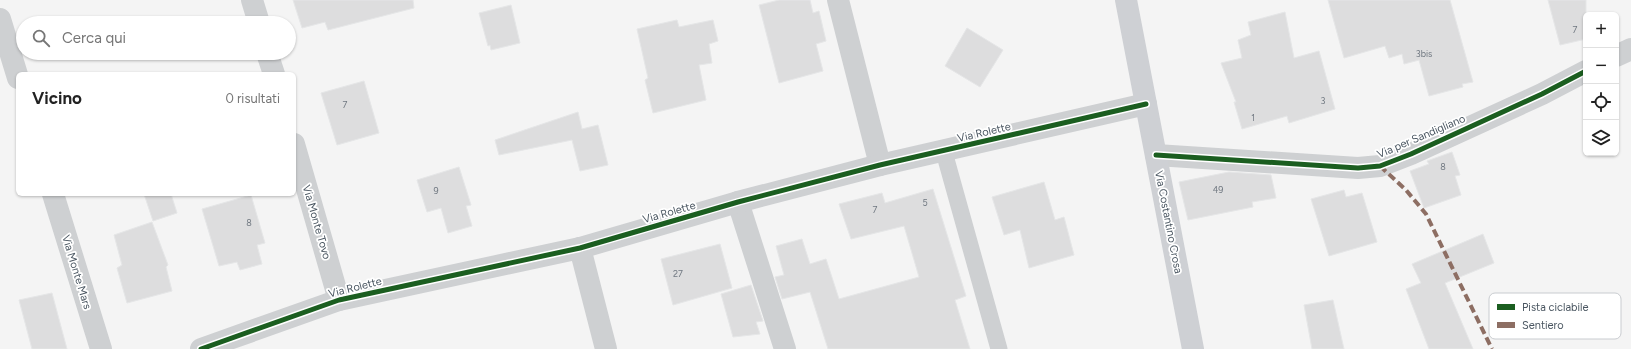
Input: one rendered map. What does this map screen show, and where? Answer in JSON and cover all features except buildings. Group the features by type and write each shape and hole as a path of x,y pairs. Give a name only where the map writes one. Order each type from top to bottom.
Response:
{"street":[{"path":"252,0 257,16"},
{"path":"838,0 880,165"},
{"name":"Via Costantino Crosa","path":"1126,0 1193,349"},
{"path":"0,19 16,72"},
{"path":"1619,54 1631,48"},
{"path":"269,60 273,72"},
{"name":"Via per Sandigliano","path":"1156,156 1358,168 1380,166 1411,154 1583,73"},
{"name":"Via Rolette","path":"201,349 339,300 580,248 738,202 880,165 944,152 1146,104"},
{"name":"Via Monte Tovo","path":"296,151 339,300"},
{"name":"Via Monte Mars","path":"54,196 101,349"},
{"path":"738,202 785,349"},
{"path":"580,248 606,349"}],"lane":[{"path":"944,152 999,349"}],"marked path":[{"path":"1380,166 1406,190 1426,214 1492,349"}],"cycle path":[{"path":"1156,155 1358,168 1380,166 1411,154 1542,94 1583,73"},
{"path":"201,349 339,300 580,248 738,202 880,165 1146,104"}]}
